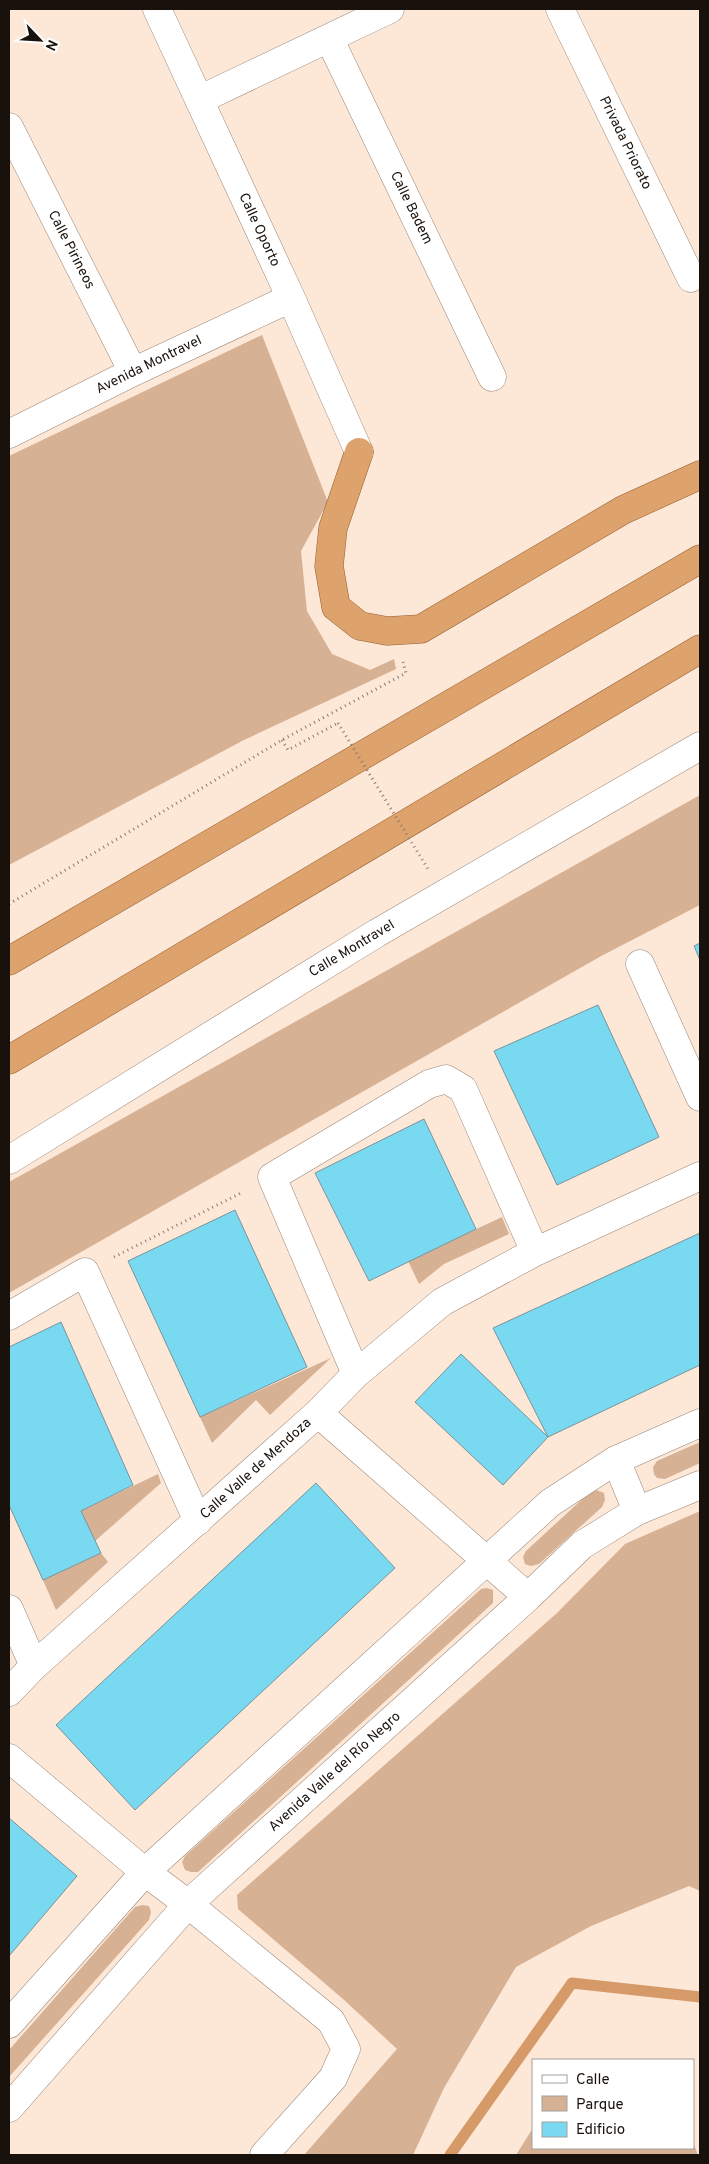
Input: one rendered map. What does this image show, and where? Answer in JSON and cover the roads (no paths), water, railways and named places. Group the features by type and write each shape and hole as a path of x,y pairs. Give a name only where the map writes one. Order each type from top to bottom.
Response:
{"highway":[{"path":"359,452 333,528 329,566 336,607 360,626 387,631 421,629 623,510 700,475"},
{"path":"9,961 700,559"},
{"path":"9,1060 700,649"}],"street":[{"name":"Calle Oporto","path":"157,9 291,298 359,452"},
{"name":"Privada Priorato","path":"560,9 690,278"},
{"path":"200,100 329,38 382,10"},
{"name":"Calle Badem","path":"329,38 492,377"},
{"name":"Calle Pirineos","path":"9,127 133,372"},
{"name":"Avenida Montravel","path":"9,434 133,372 291,298"},
{"name":"Calle Montravel","path":"9,1160 377,933 700,746"},
{"path":"640,964 700,1097"},
{"path":"356,1374 272,1178 429,1084 446,1078 463,1089 535,1252"},
{"path":"318,1413 356,1374 442,1302 535,1252 700,1176"},
{"path":"9,1316 85,1272 198,1520"},
{"name":"Calle Valle de Mendoza","path":"9,1692 34,1666 318,1413 528,1597"},
{"path":"9,2024 145,1872 550,1502 616,1460 700,1423"},
{"path":"616,1460 638,1511"},
{"name":"Avenida Valle del Río Negro","path":"9,2108 188,1904 528,1597 582,1545 638,1511 700,1485"},
{"path":"9,1609 34,1666"},
{"path":"9,1758 145,1872 188,1904 331,2021 346,2049 333,2078 264,2155"}],"waterway":[{"path":"450,2155 572,1983 700,1997"}]}
